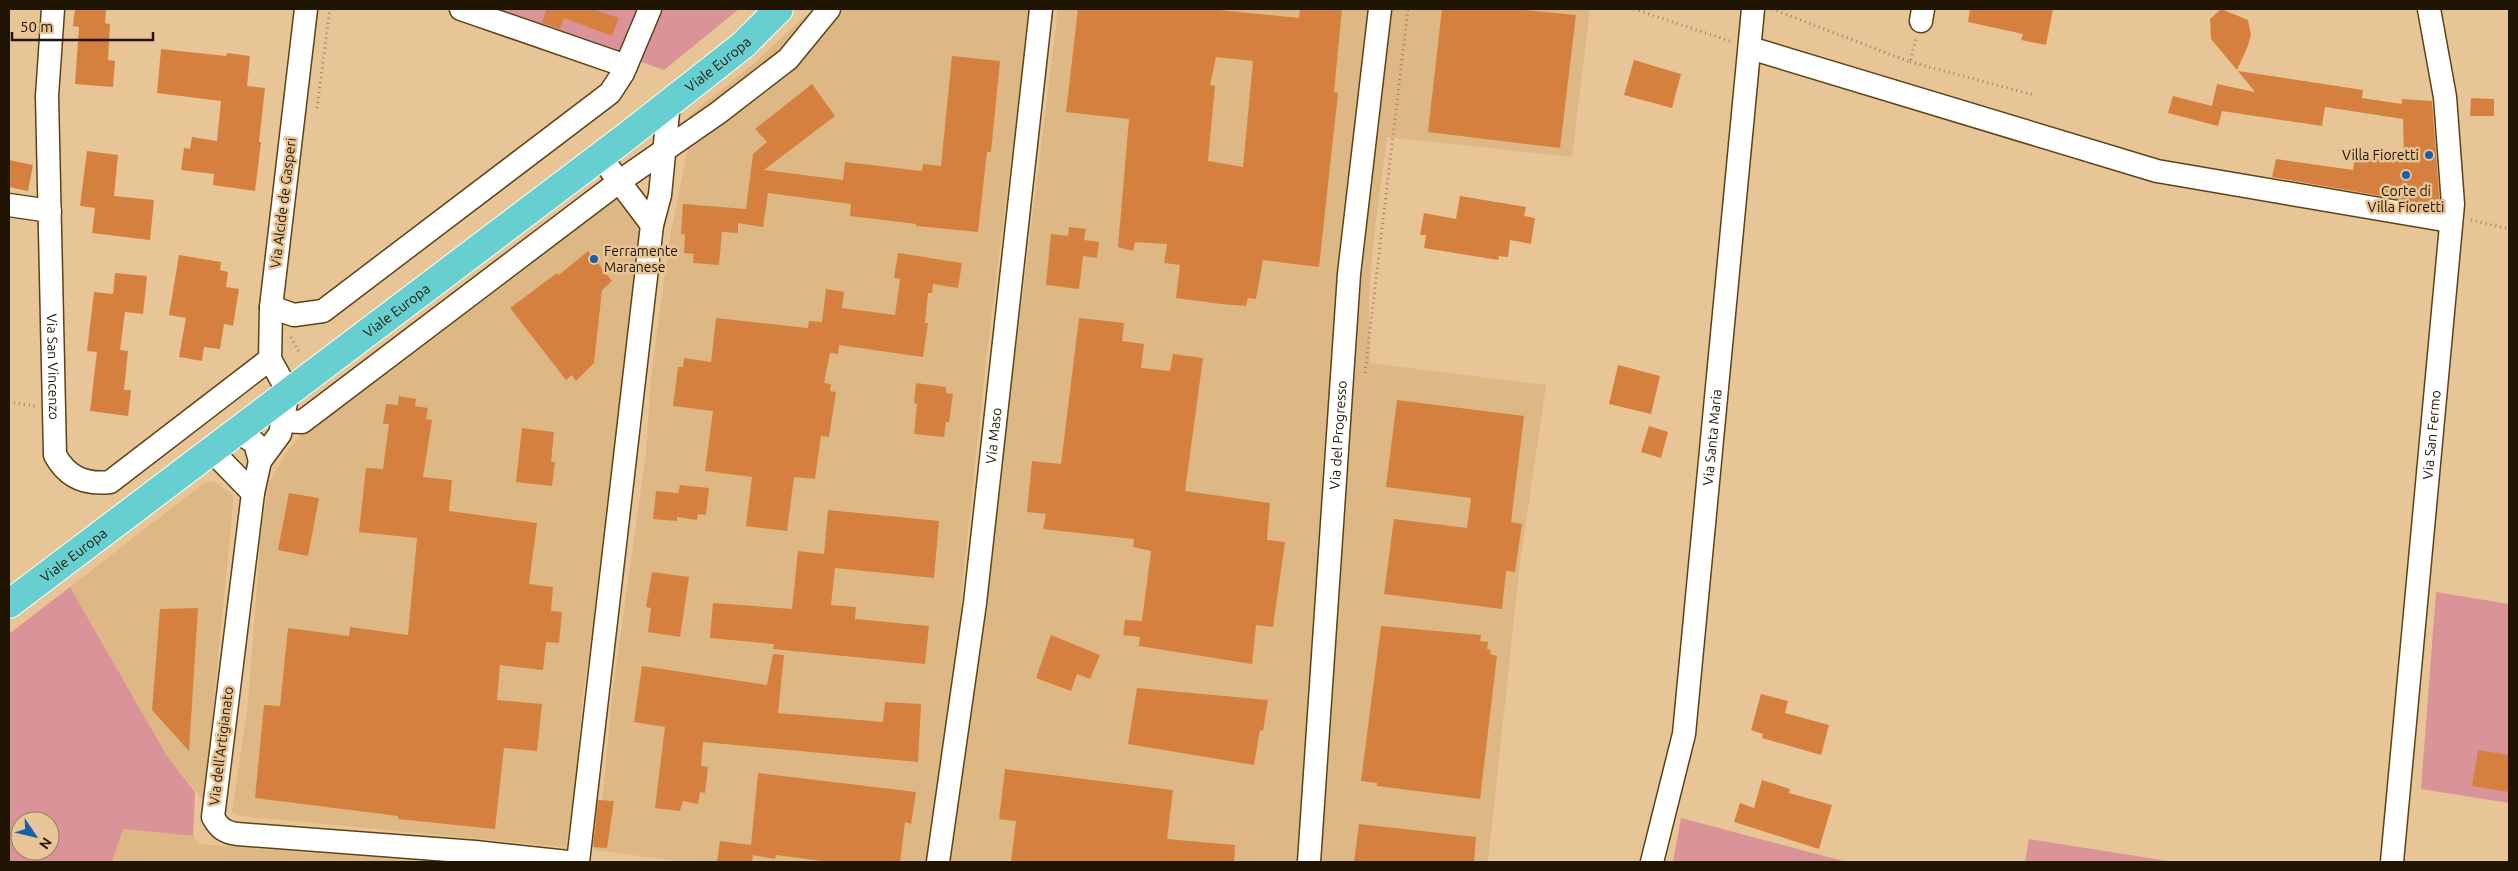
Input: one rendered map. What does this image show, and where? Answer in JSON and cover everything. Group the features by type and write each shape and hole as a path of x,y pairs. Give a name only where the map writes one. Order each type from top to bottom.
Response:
{"main road":[{"name":"Viale Europa","path":"9,604 600,156 743,45 779,9"}],"street":[{"name":"Via San Vincenzo","path":"53,9 47,96 55,456 68,473 88,482 110,482 270,359"},
{"name":"Via Alcide de Gasperi","path":"288,392 270,359 271,307 306,9"},
{"path":"461,9 626,66"},
{"path":"271,307 294,316 323,311 610,94 626,66 650,9"},
{"path":"282,421 302,422 620,181 718,113 788,59 829,9"},
{"name":"Via Maso","path":"938,862 975,604 1042,9"},
{"name":"Via del Progresso","path":"1309,862 1348,274 1380,9"},
{"name":"Via Santa Maria","path":"1652,862 1684,734 1753,9"},
{"name":"Via San Fermo","path":"2392,862 2453,204 2445,97 2429,9"},
{"path":"1750,48 2157,171 2450,221"},
{"path":"578,862 652,225 660,195 669,102"},
{"path":"600,156 652,225"},
{"path":"9,205 50,211"},
{"path":"253,493 260,461 280,434 288,392"},
{"path":"237,431 255,443 260,461"},
{"path":"212,450 253,493"},
{"name":"Via dell'Artigianato","path":"253,493 214,806 213,817 218,826 226,832 237,834 473,857 568,862"}],"path":[{"path":"1364,382 1408,9"},
{"path":"1634,9 1750,48"},
{"path":"1772,9 1910,62 2034,95"},
{"path":"1910,62 1922,15"},
{"path":"2450,221 2470,220 2509,229"}],"shaded area":[{"path":"494,9 739,9 664,70"},
{"path":"813,9 1030,9 986,361 961,598 962,614 926,862 684,862 594,850 604,784 612,696 646,453 651,377 670,236 690,138 689,116 752,65"},
{"path":"1058,9 1590,9 1572,157 1387,137 1374,236 1369,291 1370,363 1546,385 1520,563 1488,862 950,862 963,737 993,536"},
{"path":"611,176 625,197 642,236 623,374 618,450 598,600 583,693 576,780 566,847 241,816 232,812 248,703 261,531 269,483 288,450 310,426"},
{"path":"214,481 234,496 204,801 167,756 70,587 204,483"},
{"path":"70,587 167,756 195,792 193,836 123,829 112,862 9,862 9,634"},
{"path":"2436,592 2509,604 2509,803 2421,789"},
{"path":"1681,818 1836,859 1847,862 1673,862"},
{"path":"123,829 193,836 199,844 430,862 112,862"},
{"path":"2029,839 2174,862 2025,862"}],"building":[{"path":"75,9 106,9 105,23 110,24 108,60 115,61 113,87 75,84 79,27 73,26"},
{"path":"544,9 593,9 619,18 612,36 564,18 560,29 542,23 546,11"},
{"path":"1078,9 1209,9 1299,18 1300,9 1342,9 1334,92 1338,93 1319,267 1263,260 1256,299 1248,298 1246,306 1176,298 1180,265 1164,263 1167,244 1135,242 1133,251 1118,247 1129,119 1066,112","holes":["1216,57 1253,61 1243,167 1208,161 1215,86 1210,85"]},
{"path":"1442,9 1515,9 1576,15 1560,148 1428,132"},
{"path":"1970,9 2053,9 2046,45 2021,40 2023,34 1968,22"},
{"path":"2221,9 2248,20 2251,35 2237,70 2211,39 2210,19"},
{"path":"161,49 226,56 227,53 250,56 247,86 265,88 255,191 213,185 214,174 181,170 184,148 190,149 192,137 217,141 221,101 157,93"},
{"path":"952,56 1000,61 991,152 987,152 978,232 916,226 916,224 850,216 851,204 768,193 763,227 738,223 738,233 722,232 719,265 693,263 694,254 684,253 685,234 681,234 683,204 746,209 753,154 767,142 755,129 812,84 835,116 764,170 843,180 845,162 922,171 923,164 941,166"},
{"path":"1634,60 1681,74 1672,108 1624,95"},
{"path":"2238,71 2363,90 2362,98 2402,104 2402,99 2432,101 2440,206 2272,177 2276,159 2353,170 2355,156 2404,162 2403,119 2325,107 2322,126 2222,111 2218,126 2168,113 2173,96 2212,106 2217,84 2255,92"},
{"path":"2471,98 2494,99 2494,116 2470,116"},
{"path":"87,151 118,155 114,196 154,200 150,240 92,233 95,208 80,206"},
{"path":"9,160 33,165 28,191 9,187"},
{"path":"1460,196 1526,207 1524,216 1535,218 1531,244 1510,240 1508,257 1499,256 1498,260 1424,248 1426,235 1420,235 1424,213 1456,219"},
{"path":"1069,227 1086,229 1084,240 1099,242 1097,258 1083,256 1079,289 1046,285 1051,234 1068,236"},
{"path":"588,251 612,281 602,290 594,363 576,381 572,375 566,380 510,308 557,273 559,275"},
{"path":"898,253 962,263 958,288 933,284 932,293 928,293 925,323 928,323 923,357 839,345 838,354 830,353 824,383 831,384 830,391 836,392 829,437 821,436 815,479 794,477 787,531 746,526 752,477 705,471 713,411 673,406 678,367 683,367 684,358 711,362 716,318 808,328 809,321 822,322 826,289 844,292 842,308 895,315 900,279 894,278"},
{"path":"179,255 221,262 220,270 228,272 226,287 239,289 233,326 224,324 220,349 204,347 202,361 179,357 186,318 169,315"},
{"path":"115,273 147,276 143,314 125,312 120,350 128,351 124,390 131,390 128,416 90,411 97,352 87,351 94,292 113,294"},
{"path":"1079,318 1124,323 1122,341 1144,344 1141,368 1170,371 1173,354 1203,358 1185,491 1270,503 1267,540 1285,542 1273,627 1256,625 1252,664 1139,646 1140,637 1123,635 1125,620 1142,621 1151,551 1133,547 1134,539 1043,529 1046,514 1027,512 1032,461 1061,464"},
{"path":"1618,365 1660,376 1651,414 1609,404"},
{"path":"916,383 946,387 946,393 953,394 949,422 946,422 944,437 914,434 917,404 914,403"},
{"path":"399,396 416,399 415,406 428,408 426,419 432,420 423,477 452,480 449,511 537,523 529,584 553,587 551,611 562,612 559,643 546,642 543,670 500,665 497,700 542,704 537,751 504,748 495,829 398,819 398,816 255,798 264,705 280,706 288,628 349,636 350,627 408,635 417,538 359,532 366,468 383,469 389,424 383,424 386,404 398,405"},
{"path":"1397,400 1524,416 1511,522 1522,524 1515,572 1506,571 1502,609 1384,594 1394,519 1467,528 1471,498 1386,487"},
{"path":"1649,426 1668,432 1661,458 1641,452"},
{"path":"522,428 554,432 551,462 555,462 552,486 516,482"},
{"path":"680,485 709,488 706,515 698,514 697,520 677,517 677,521 653,519 656,491 678,493"},
{"path":"289,493 319,498 308,556 278,550"},
{"path":"828,510 939,521 934,578 835,568 831,605 856,607 855,619 929,626 925,664 773,649 774,644 710,638 713,603 792,609 798,551 824,554"},
{"path":"652,572 689,577 680,637 648,632 651,608 646,607"},
{"path":"198,608 189,751 152,710 160,609"},
{"path":"1381,626 1481,635 1480,641 1488,642 1487,649 1491,650 1490,654 1497,656 1480,799 1377,786 1377,783 1361,781"},
{"path":"1051,635 1100,655 1090,679 1077,674 1071,691 1036,678"},
{"path":"773,654 784,655 778,713 883,722 885,702 921,704 918,762 703,742 701,766 708,767 705,793 700,792 698,804 683,801 680,811 655,808 665,727 634,722 642,666 767,685"},
{"path":"1137,688 1268,700 1263,731 1260,730 1254,765 1128,744"},
{"path":"1761,694 1788,701 1785,713 1829,725 1821,755 1762,738 1763,734 1751,730"},
{"path":"2478,750 2509,755 2509,792 2472,786"},
{"path":"1005,769 1173,790 1167,839 1235,845 1234,862 1011,862 1016,821 999,819"},
{"path":"758,773 916,792 911,824 905,822 900,862 829,862 776,855 775,859 753,855 752,862 717,862 720,841 751,845"},
{"path":"1762,780 1790,789 1789,793 1832,805 1819,849 1734,822 1740,803 1754,808"},
{"path":"598,800 614,801 607,848 593,847"},
{"path":"1359,824 1476,837 1474,862 1354,862"}],"place":[{"name":"Villa Fioretti","path":"2429,155"},
{"name":"Corte di Villa Fioretti","path":"2406,175"},
{"name":"Ferramente Maranese","path":"594,259"}]}
